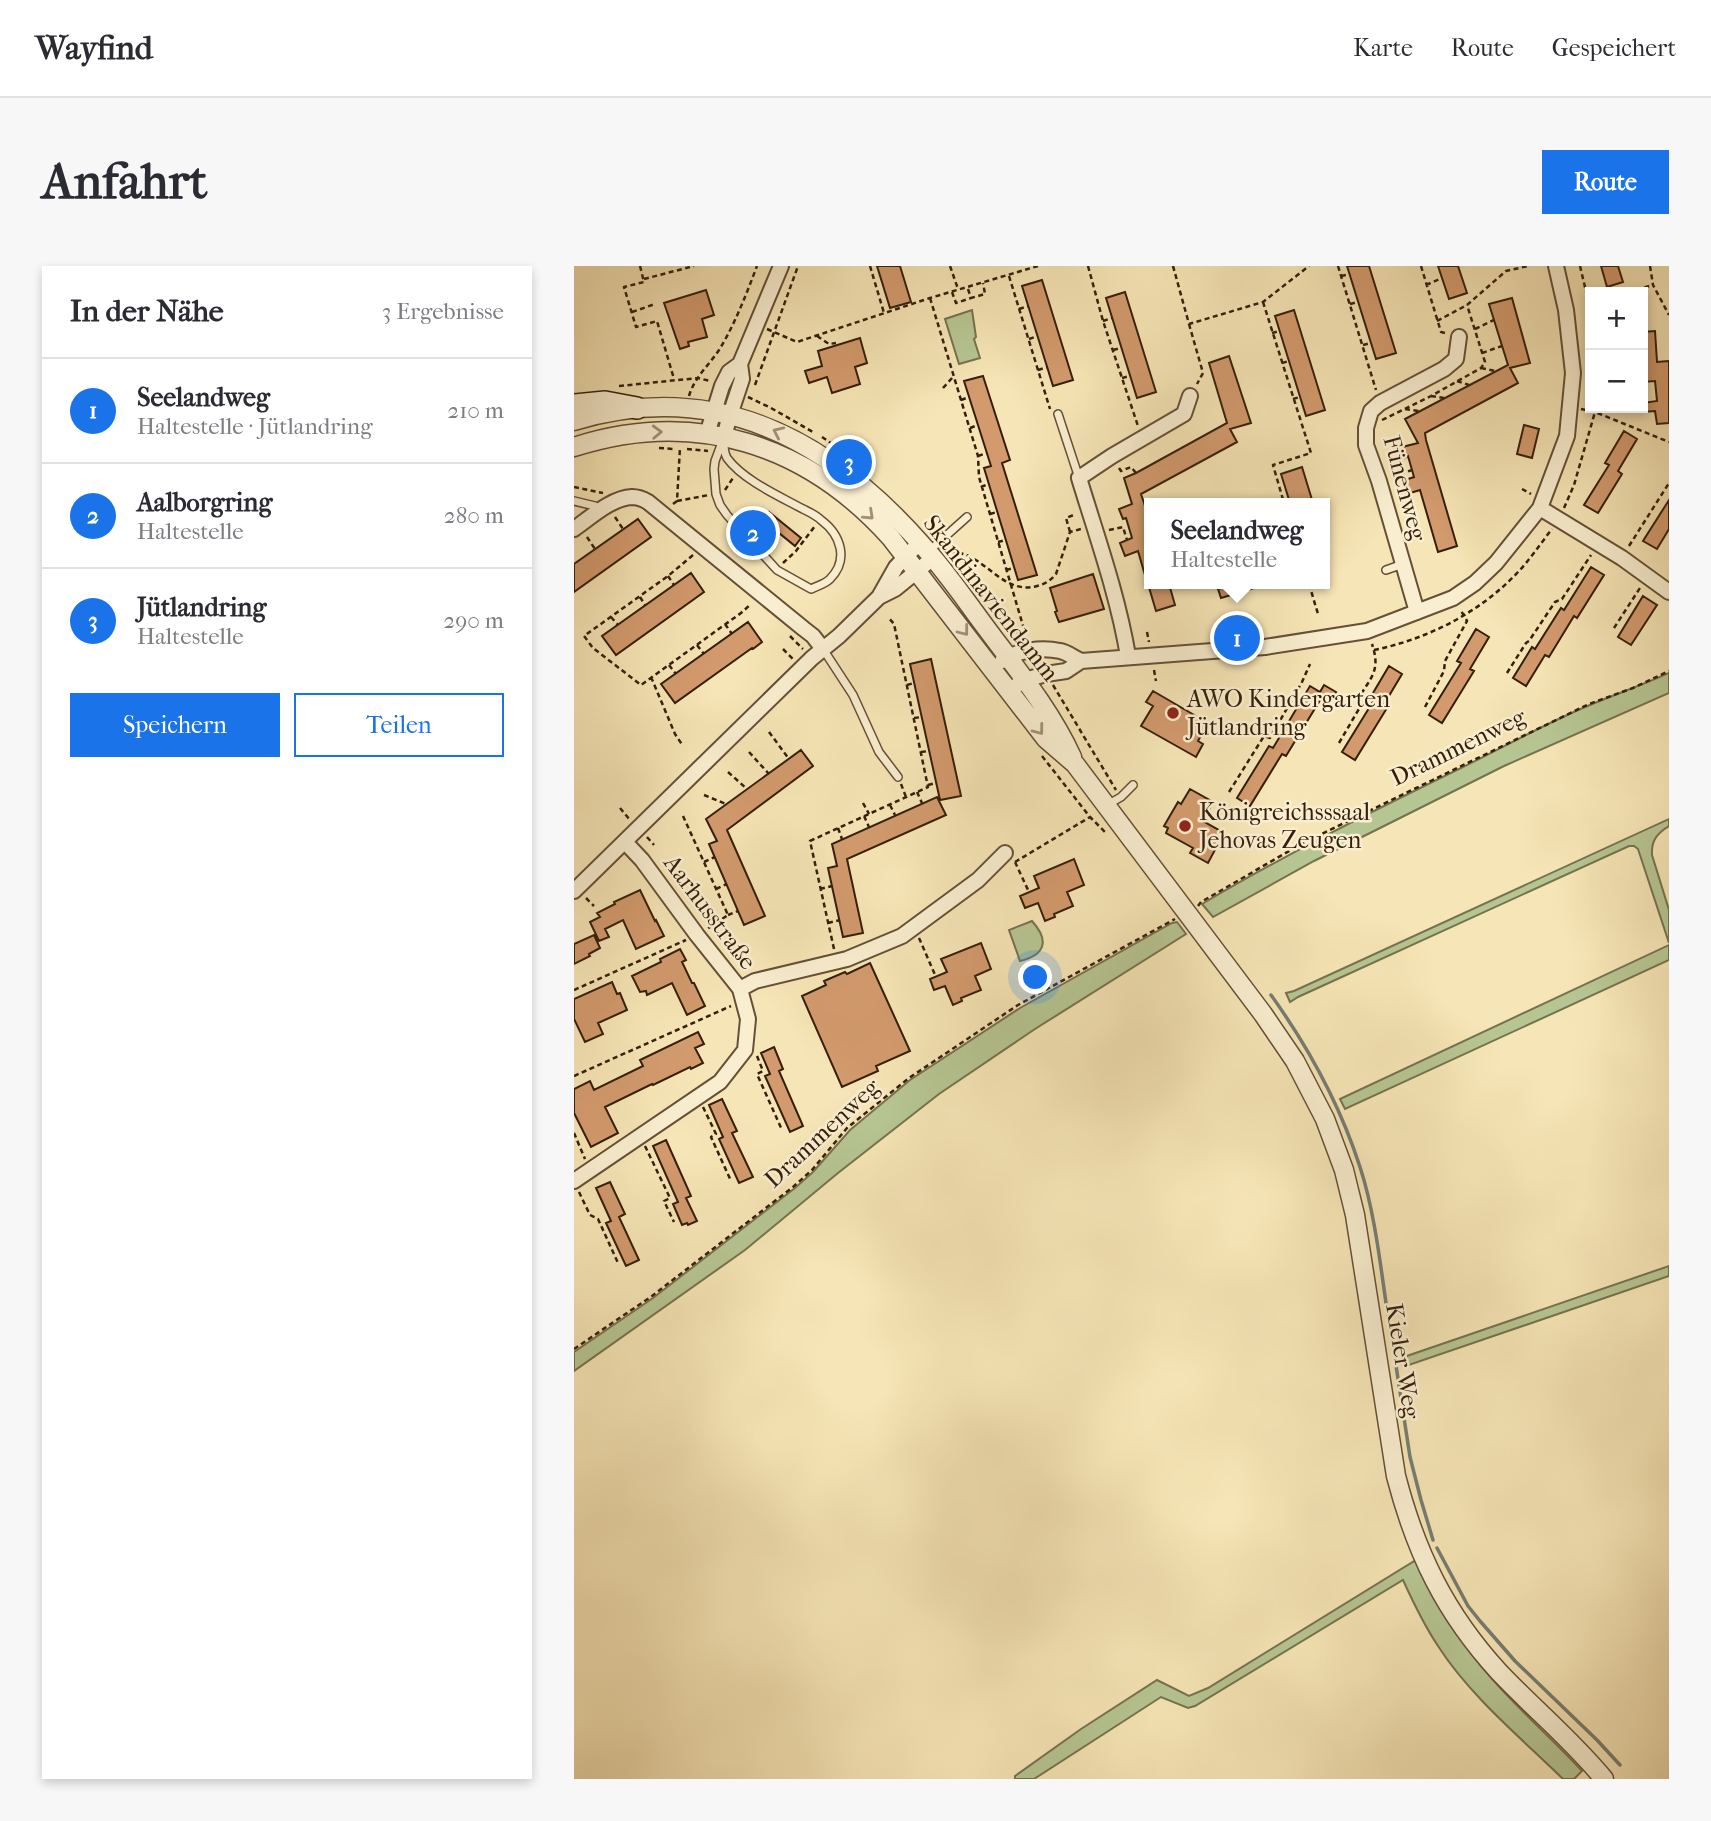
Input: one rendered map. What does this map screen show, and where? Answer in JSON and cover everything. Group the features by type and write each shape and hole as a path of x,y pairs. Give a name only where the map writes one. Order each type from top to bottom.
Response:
{"main road":[{"path":"574,405 605,402 637,408"}],"street":[{"path":"716,441 729,372 740,364 781,266"},
{"path":"1017,685 1046,674 1066,671 1081,661 1265,647 1367,631 1453,598 1475,583 1496,563 1540,509 1567,436 1573,373 1566,310 1556,266"},
{"name":"Fünenweg","path":"1417,612 1366,445 1366,428 1371,411 1380,403 1444,369 1456,359 1459,337"},
{"path":"1128,656 1125,634 1096,533 1082,510 1079,478 1184,414 1190,396"},
{"name":"Skandinaviendamm","path":"574,421 609,411 687,407 755,422 782,433 824,457 879,501 933,551 1008,657 1017,685"},
{"name":"Skandinaviendamm","path":"574,447 635,433 683,432 716,441 748,442 794,461 845,493 878,524 906,556 993,668 1017,685 1060,732 1074,764 1189,917"},
{"path":"574,529 618,501 637,497 648,502 813,636 823,649"},
{"path":"1540,509 1622,558 1669,592"},
{"path":"879,597 887,579 906,556 933,551"},
{"path":"574,891 793,676 879,597 895,589 918,571 933,551"},
{"path":"993,668 1008,657 1032,650 1060,651 1081,661"},
{"name":"Aarhusstraße","path":"625,842 642,860 742,995 748,1019 745,1050"},
{"path":"742,995 755,981 837,962 902,936 1010,858"},
{"name":"Kieler Weg","path":"1189,917 1288,1050 1308,1084 1335,1143 1355,1215 1396,1476 1411,1528 1425,1563 1447,1604 1473,1641 1604,1779"},
{"path":"574,1182 719,1082 745,1050"}],"lane":[{"path":"1058,414 1079,478"},
{"path":"716,441 738,470 821,519 838,538 840,565 828,581 811,589 777,570 727,515 720,505 714,483 716,441"},
{"path":"574,501 595,506 600,511"},
{"path":"933,551 967,517"},
{"path":"1386,570 1403,564"},
{"path":"823,649 846,684 879,752 898,776"},
{"path":"1107,806 1133,785"}],"path":[{"path":"640,266 644,279"},
{"path":"674,380 657,320 636,327 624,288 644,282 644,279 694,266"},
{"path":"698,378 733,326 757,266"},
{"path":"755,387 798,266"},
{"path":"870,266 884,313"},
{"path":"950,266 958,291"},
{"path":"757,325 797,342 1038,266"},
{"path":"1087,266 1137,424 1145,438"},
{"path":"1173,266 1203,373 1190,396"},
{"path":"1300,266 1302,272"},
{"path":"1189,324 1263,302 1309,266"},
{"path":"1338,266 1380,403"},
{"path":"1421,266 1441,332 1459,337"},
{"path":"1437,321 1467,305 1506,271 1528,266"},
{"path":"1580,266 1585,287"},
{"path":"1650,266 1653,285 1669,315"},
{"path":"1341,276 1350,274"},
{"path":"1009,276 1052,415 1058,414"},
{"path":"1426,285 1442,278"},
{"path":"875,284 882,282"},
{"path":"952,292 956,303 985,294 983,283"},
{"path":"1646,287 1653,285"},
{"path":"968,288 971,298"},
{"path":"930,298 978,456 981,487 1024,629 1023,636"},
{"path":"1263,302 1311,453 1273,465 1282,496 1287,494"},
{"path":"1350,304 1358,302"},
{"path":"632,312 655,304"},
{"path":"1019,309 1029,306"},
{"path":"1103,321 1112,318"},
{"path":"1475,329 1494,320"},
{"path":"1272,333 1280,331"},
{"path":"817,336 830,344 836,343"},
{"path":"1029,339 1038,336"},
{"path":"1363,345 1371,342"},
{"path":"1482,353 1502,346"},
{"path":"1113,350 1121,348"},
{"path":"1282,363 1289,361"},
{"path":"1038,370 1048,368"},
{"path":"1481,368 1495,371"},
{"path":"1122,378 1130,376"},
{"path":"943,388 953,377"},
{"path":"608,388 698,378 715,382"},
{"path":"1457,381 1469,385"},
{"path":"1432,396 1444,398"},
{"path":"961,400 970,397"},
{"path":"1293,399 1300,397"},
{"path":"1571,407 1595,412 1669,442"},
{"path":"1405,409 1419,411"},
{"path":"970,428 978,425"},
{"path":"656,448 680,449 716,441"},
{"path":"660,512 677,501 680,449"},
{"path":"978,456 987,453"},
{"path":"1112,456 1121,471 1131,467 1136,473"},
{"path":"1379,481 1412,470"},
{"path":"1622,558 1669,483"},
{"path":"981,487 988,484"},
{"path":"574,487 614,496 618,501"},
{"path":"933,551 964,554 1011,585 1031,587 1047,583 1056,574 1070,532 1066,517 1082,510 1081,529 1070,532"},
{"path":"990,514 997,512"},
{"path":"777,570 821,519"},
{"path":"1096,533 1123,527 1127,540"},
{"path":"998,542 1006,540"},
{"path":"1507,674 1525,643 1555,602 1562,599 1598,544"},
{"path":"702,546 668,576 584,636 593,648 641,685 741,613 760,592"},
{"path":"1006,570 1014,568"},
{"path":"668,576 674,584"},
{"path":"1614,628 1647,576"},
{"path":"1310,589 1318,614"},
{"path":"640,597 645,605"},
{"path":"1425,707 1444,671 1445,661 1467,621 1453,598"},
{"path":"611,617 618,625"},
{"path":"888,617 894,624 928,785"},
{"path":"725,624 732,634"},
{"path":"1339,743 1363,702 1358,699 1376,669 1377,659 1367,631"},
{"path":"697,645 704,654"},
{"path":"1229,792 1264,736 1270,738 1310,664"},
{"path":"669,665 676,674"},
{"name":"Drammenweg","path":"574,1349 652,1296 793,1186 812,1170 847,1128 909,1078 1018,1006 1189,917 1201,902 1303,843 1589,704 1669,671"},
{"path":"652,677 683,747"},
{"path":"907,684 914,683"},
{"path":"914,718 922,717"},
{"path":"769,733 789,759"},
{"path":"921,752 929,751"},
{"path":"749,752 769,774"},
{"path":"1028,892 1010,858 1090,817 1042,756"},
{"path":"728,772 747,789"},
{"path":"837,962 810,841 936,783"},
{"path":"917,792 922,803"},
{"path":"705,795 726,804"},
{"path":"863,803 869,814"},
{"path":"890,805 895,815"},
{"path":"683,816 728,915"},
{"path":"864,816 869,827"},
{"path":"838,828 842,839"},
{"path":"704,862 715,857"},
{"path":"716,889 727,884"},
{"path":"820,889 832,886"},
{"path":"574,990 697,935 738,911"},
{"path":"828,923 839,920"},
{"path":"915,928 936,976"},
{"path":"574,1076 742,995"},
{"path":"745,1050 758,1059 763,1070 757,1074 782,1129"},
{"path":"698,1096 716,1134 710,1137 731,1181"},
{"path":"574,1133 590,1170"},
{"path":"641,1137 670,1198 664,1201 674,1222"},
{"path":"574,1182 590,1214 597,1219 618,1264"}],"green space":[{"path":"972,310 976,337 974,339 980,358 959,364 945,319"},
{"path":"1669,673 1669,693 1504,766 1314,861 1213,917 1202,904 1330,833 1541,727"},
{"path":"1669,819 1669,826 1656,838 1652,855 1669,910 1669,943 1638,849 1629,846 1290,1002 1286,993"},
{"path":"1032,921 1041,935 1042,946 1035,955 1020,961 1009,930"},
{"path":"1177,922 1186,934 1035,1029 939,1094 745,1250 574,1371 574,1352 653,1298 795,1188 850,1130 910,1080 1020,1008"},
{"path":"1669,945 1669,960 1345,1109 1340,1099"},
{"path":"1669,1266 1669,1276 1403,1367 1401,1358"},
{"path":"1416,1560 1443,1610 1474,1657 1513,1702 1582,1771 1574,1779 1563,1779 1465,1682 1433,1638 1403,1580 1195,1706 1188,1708 1161,1697 1034,1779 1015,1779 1015,1776 1081,1729 1157,1680 1189,1696 1208,1688"}],"building":[{"path":"877,266 900,266 911,302 890,308"},
{"path":"1347,266 1369,266 1396,353 1376,359"},
{"path":"1438,266 1458,266 1467,293 1449,299"},
{"path":"1601,266 1618,266 1623,282 1607,287"},
{"path":"1042,280 1073,380 1053,386 1022,286"},
{"path":"706,290 714,315 702,319 707,337 688,342 689,346 680,349 664,303"},
{"path":"1125,292 1156,392 1137,398 1106,298"},
{"path":"1512,298 1530,363 1510,368 1518,383 1425,433 1457,546 1438,552 1420,490 1407,494 1402,481 1414,477 1408,456 1405,458 1402,447 1418,443 1405,419 1508,365 1489,304"},
{"path":"1294,310 1325,410 1306,416 1275,316"},
{"path":"1655,331 1657,362 1669,361 1669,423 1657,424 1655,411 1648,412 1648,402 1657,401 1655,381 1648,382 1648,332"},
{"path":"860,338 867,363 855,367 860,384 832,393 827,377 809,383 805,371 822,366 818,351"},
{"path":"1229,356 1251,423 1230,429 1237,442 1141,494 1144,503 1144,572 1138,551 1125,556 1120,543 1132,538 1126,518 1123,519 1119,509 1132,504 1124,478 1227,423 1209,363"},
{"path":"983,376 1010,460 1002,463 1037,575 1018,580 984,468 991,466 964,381"},
{"path":"1524,425 1539,429 1532,458 1517,454"},
{"path":"1624,431 1637,439 1618,471 1622,474 1598,513 1584,505 1609,465 1605,463"},
{"path":"1302,467 1311,498 1288,498 1281,474"},
{"path":"1669,500 1669,529 1657,549 1643,541"},
{"path":"769,512 801,538 795,546 763,520"},
{"path":"638,519 651,537 574,592 574,564"},
{"path":"1591,567 1604,575 1577,618 1574,616 1549,657 1545,655 1526,686 1513,678 1561,608 1564,610"},
{"path":"691,573 704,592 616,655 602,636"},
{"path":"1093,574 1104,609 1059,622 1050,588"},
{"path":"1149,589 1170,589 1175,605 1156,611"},
{"path":"1218,589 1251,589 1221,598"},
{"path":"1643,596 1657,605 1631,645 1618,637"},
{"path":"748,622 762,642 675,703 661,684"},
{"path":"1476,629 1489,637 1470,669 1474,671 1442,723 1429,715 1461,663 1457,661"},
{"path":"931,659 961,796 940,800 910,664"},
{"path":"1389,666 1402,674 1383,706 1387,708 1355,760 1342,752 1374,700 1370,698"},
{"path":"1324,685 1336,692 1330,702 1322,697 1286,756 1282,754 1250,806 1237,798 1269,746 1273,748 1310,686 1320,692"},
{"path":"1153,691 1208,723 1198,741 1203,744 1196,757 1141,726 1153,706 1146,702"},
{"path":"801,750 813,766 727,830 765,916 744,925 709,844 717,841 706,819"},
{"name":"Königreichsssaal Jehovas Zeugen","path":"1190,789 1213,802 1203,821 1224,833 1208,863 1190,853 1193,848 1166,833 1168,828 1164,826 1178,802 1181,804"},
{"path":"937,797 946,815 847,859 863,933 843,937 828,868 837,866 832,844"},
{"path":"1074,859 1084,885 1067,892 1073,906 1045,921 1038,903 1025,908 1020,896 1039,888 1034,876"},
{"path":"640,890 664,936 636,949 623,920 605,929 609,937 599,941 590,922 600,917 597,913"},
{"path":"594,935 600,948 574,964 574,944"},
{"path":"981,943 991,969 975,976 981,990 961,998 962,1001 953,1005 945,986 934,990 930,979 947,972 941,959"},
{"path":"680,949 686,960 682,962 705,1006 687,1015 672,983 647,995 646,991 640,992 632,976"},
{"path":"870,963 910,1051 876,1066 878,1071 842,1087 802,996 826,985 824,981"},
{"path":"612,982 627,1010 598,1023 603,1034 585,1042 574,1019 574,999"},
{"path":"698,1032 704,1044 695,1048 703,1063 605,1107 618,1133 591,1147 574,1113 574,1089 590,1081 594,1090 643,1066 640,1060"},
{"path":"774,1047 783,1069 779,1071 803,1126 790,1132 765,1076 770,1074 761,1053"},
{"path":"722,1099 737,1131 732,1133 753,1177 739,1183 719,1139 723,1137 709,1105"},
{"path":"666,1140 691,1196 686,1198 697,1221 688,1225 682,1225 673,1204 678,1202 653,1146"},
{"path":"610,1182 625,1214 619,1217 639,1260 626,1266 606,1223 611,1221 596,1188"}],"waterway":[{"path":"1271,995 1322,1078 1352,1144 1371,1208 1391,1336"},
{"path":"1393,1346 1410,1457 1433,1540"},
{"path":"1437,1548 1468,1606 1480,1621 1515,1661 1620,1765"}],"place":[{"name":"Jütlandring","path":"849,462"},
{"name":"Aalborgring","path":"753,533"},
{"name":"Seelandweg","path":"1237,638"},
{"name":"AWO Kindergarten Jütlandring","path":"1173,713"},
{"name":"Königreichsssaal Jehovas Zeugen","path":"1185,826"}]}
